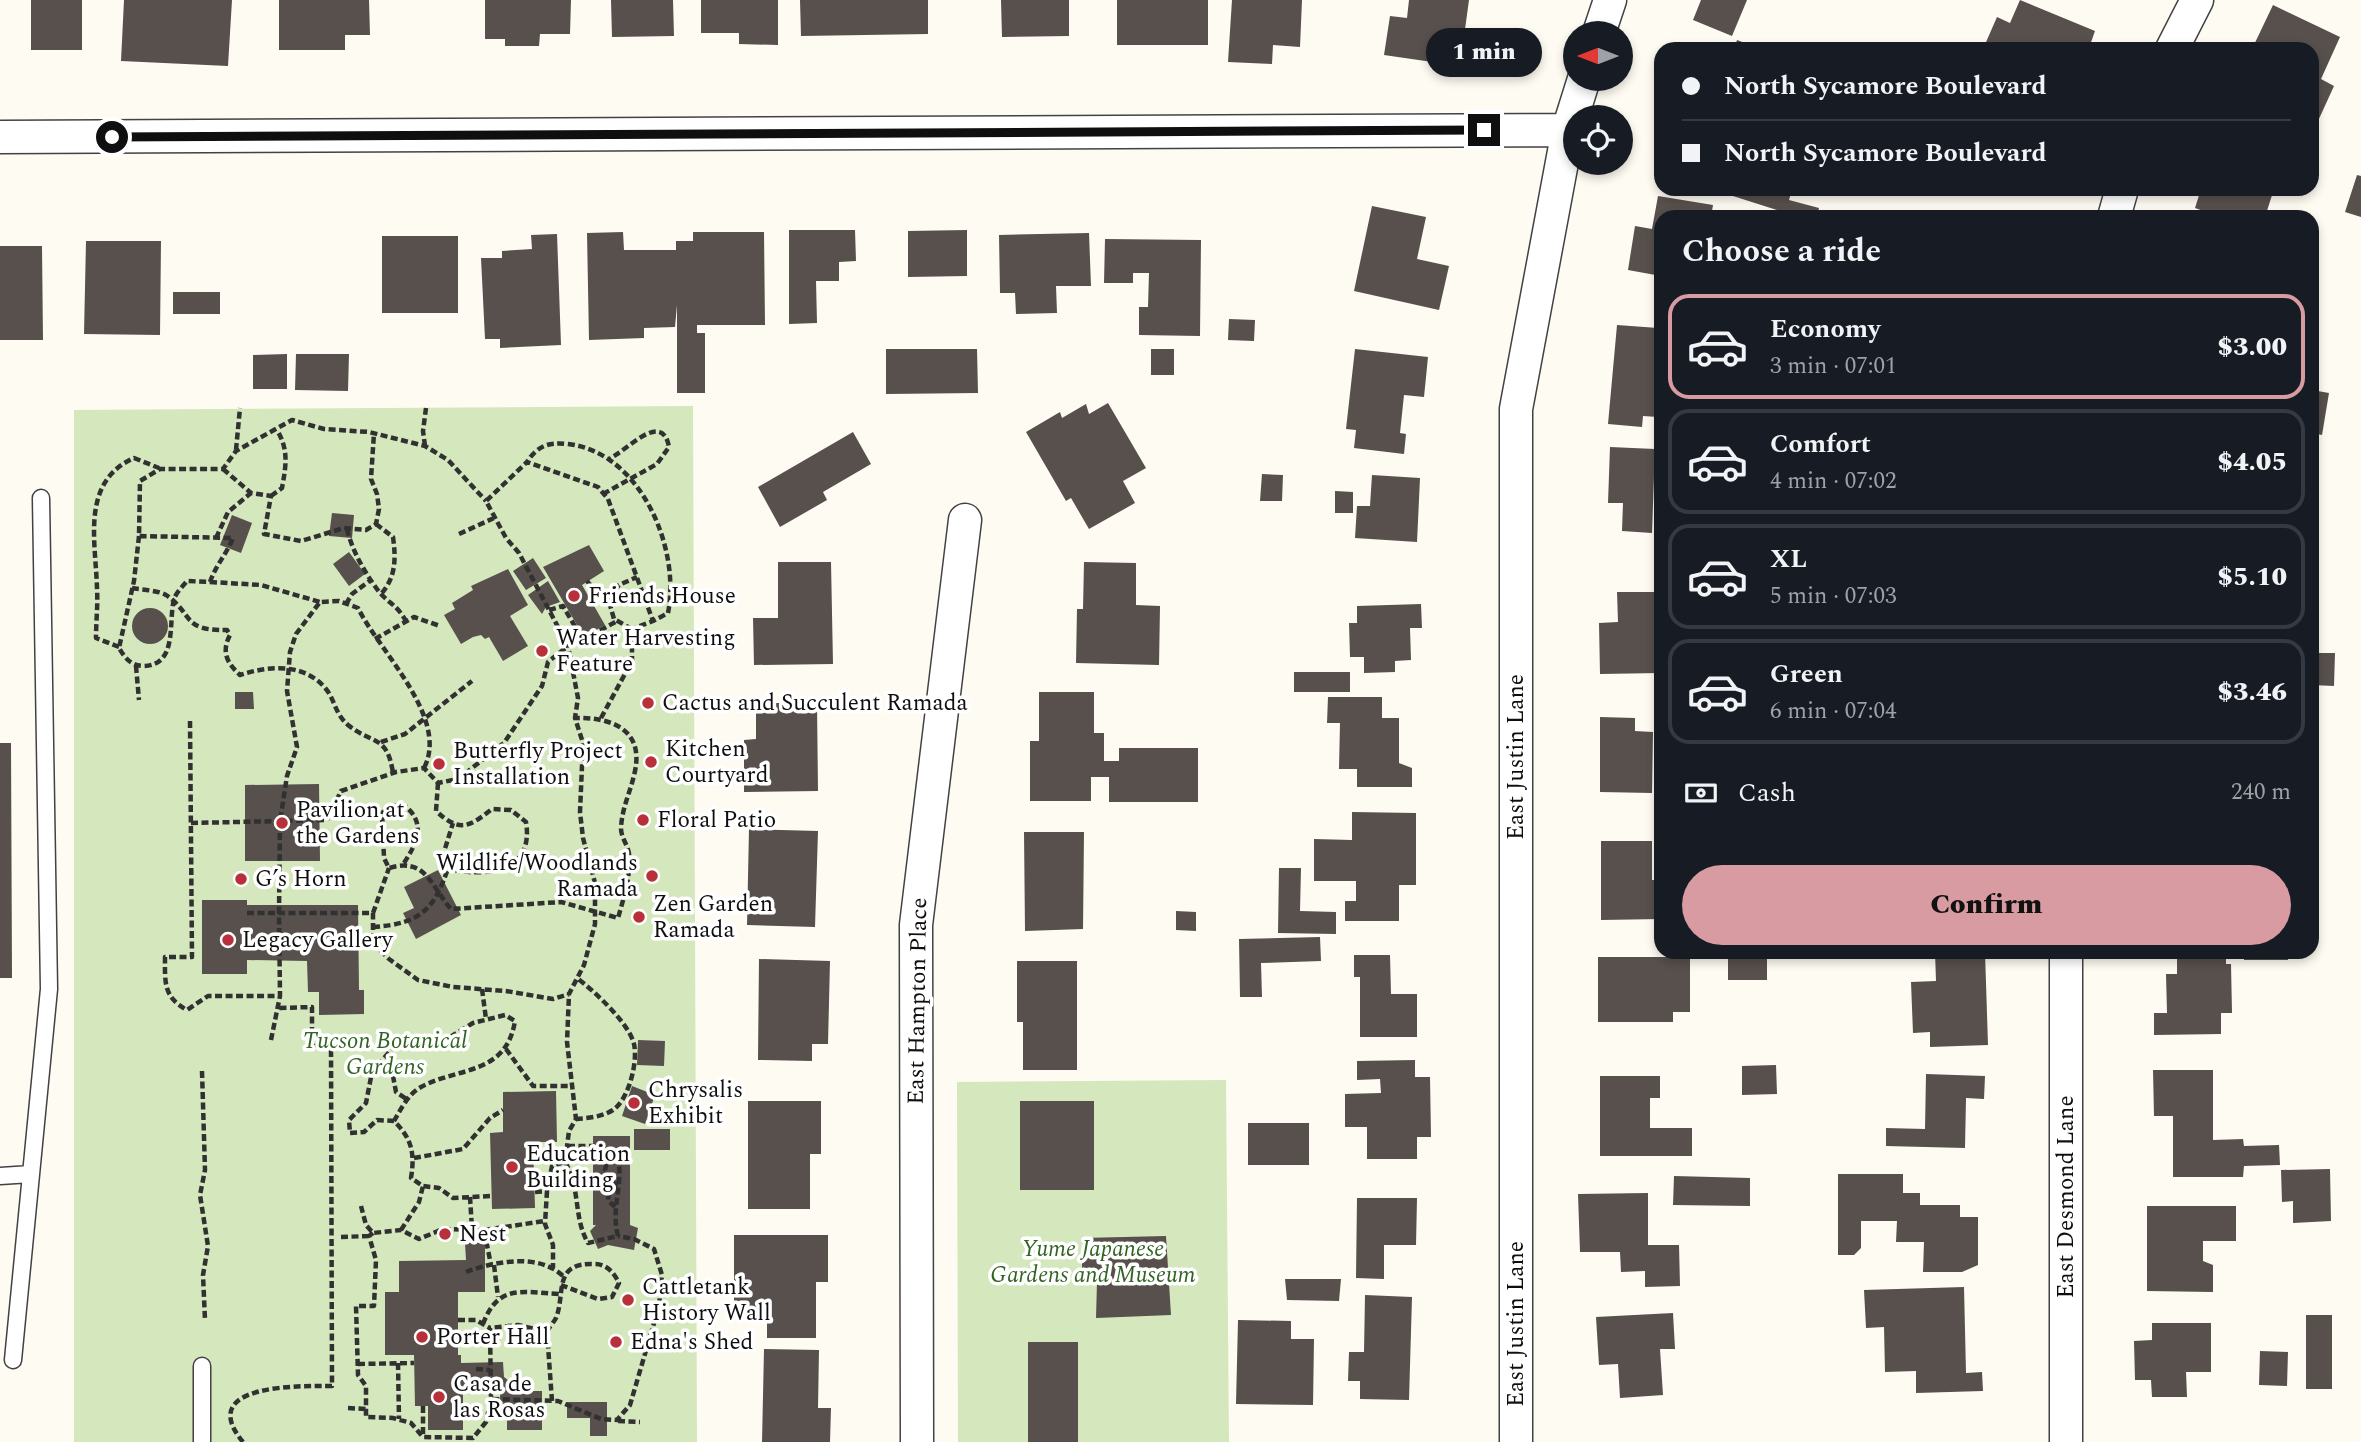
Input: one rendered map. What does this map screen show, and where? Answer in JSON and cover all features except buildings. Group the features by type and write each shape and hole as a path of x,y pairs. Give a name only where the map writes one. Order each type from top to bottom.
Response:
{"street":[{"path":"1603,21 1610,0"},
{"path":"2176,42 2197,0"},
{"path":"0,137 1563,130"},
{"name":"East Justin Lane","path":"1516,1442 1516,409 1563,157"},
{"name":"East Hampton Place","path":"917,1442 916,925 965,520"},
{"name":"East Desmond Lane","path":"2066,959 2066,1442"}],"lane":[{"path":"13,1360 49,989 41,498"},
{"path":"0,1176 31,1174"},
{"path":"202,1366 202,1442"}],"path":[{"path":"236,450 240,408"},
{"path":"425,446 423,431 426,408"},
{"path":"223,469 236,450 292,420 324,429 374,433 425,446 448,460 486,500 494,517 519,553 568,646 578,698 575,718 583,743 580,812 583,838 595,883 595,912 584,965 569,994 566,1042 576,1119 569,1131 565,1162 578,1195 578,1226 588,1243 618,1236 634,1239 654,1249 662,1275 659,1306 639,1377 630,1405 617,1420"},
{"path":"277,430 285,443 287,461 282,488 271,496 264,534 301,541 347,529 366,530 376,524 379,509 371,479 374,433"},
{"path":"603,494 640,476 666,456 669,447 667,437 662,432 649,432 610,458"},
{"path":"486,500 527,462 540,446 553,443 598,451 610,458 652,512 671,566 672,595 668,613 632,629 617,621 608,598 597,593 587,581"},
{"path":"271,496 251,493 223,469 160,469 134,458 116,467 104,485 94,511 96,638 119,647 126,660 136,666 156,666 163,661 174,604 187,581 261,585 320,602 358,608 375,639 401,671 424,719 431,743 430,757 424,768"},
{"path":"527,462 562,472 598,487 608,499 653,621"},
{"path":"119,647 132,588 139,536 140,481 160,469"},
{"path":"216,538 228,512 251,493"},
{"path":"459,534 494,517"},
{"path":"376,524 393,537 396,561 390,584 381,594"},
{"path":"347,529 351,545 381,594 396,604 406,621"},
{"path":"139,536 233,538 226,556 217,563 210,582"},
{"path":"608,598 619,585 637,577"},
{"path":"346,604 352,594 372,579"},
{"path":"132,588 165,594 190,624 208,630 227,630 230,635 225,645 227,663 240,675 260,669 288,667 311,677 327,690 332,707 348,725 381,741 390,755 393,773"},
{"path":"271,1040 280,996 280,821 287,776 297,747 287,691 288,667 296,634 320,602"},
{"path":"549,610 563,606 583,640 617,621"},
{"path":"375,639 414,617 440,626"},
{"path":"601,718 632,661 632,629"},
{"path":"438,783 458,779 504,743 541,686 548,662 568,646"},
{"path":"136,666 139,699"},
{"path":"381,741 405,734 472,681"},
{"path":"389,868 404,863 421,868 451,909 561,902 618,918 625,895 629,852 621,832 624,802 636,769 634,741 622,727 601,718 575,718"},
{"path":"190,721 192,957 165,957 165,990 173,1002 187,1010 208,996 280,996"},
{"path":"424,768 438,783 436,811 453,823 471,826 492,809 511,810 526,822 529,841 522,858 505,867 476,874 453,870 444,852 453,823"},
{"path":"191,824 327,820 341,791 393,773 424,768"},
{"path":"404,863 416,844 419,827 414,812 404,805 391,806 383,813 384,858 389,868 373,913 373,943 389,959 418,980 553,999 569,994"},
{"path":"373,927 393,926 430,909 449,864"},
{"path":"247,914 373,913"},
{"path":"342,943 373,943"},
{"path":"576,1119 596,1117 615,1109 627,1087 634,1058 634,1042 603,998 577,978"},
{"path":"482,989 486,1019"},
{"path":"243,1442 233,1431 231,1415 240,1398 250,1392 282,1386 332,1386 331,1046 312,1046 312,1007 277,1008"},
{"path":"394,1121 419,1088 474,1070 506,1049 515,1021 505,1014 486,1019 450,1037 398,1042 372,1072 366,1103 349,1120 350,1133 364,1132 377,1120 394,1121 408,1135 414,1158 411,1178 423,1186 439,1188 453,1198 491,1196"},
{"path":"506,1049 533,1089 570,1086"},
{"path":"389,1053 396,1092 408,1100"},
{"path":"202,1072 205,1170 200,1195 208,1246 203,1275 205,1320"},
{"path":"414,1158 463,1149 489,1118 503,1110"},
{"path":"567,1146 593,1146 617,1154"},
{"path":"617,1154 622,1171 615,1207 618,1236"},
{"path":"617,1154 608,1158 605,1170 610,1182 618,1185"},
{"path":"553,1267 553,1245 545,1222 547,1191 552,1166 565,1162"},
{"path":"615,1207 608,1200 609,1191 618,1185"},
{"path":"401,1230 419,1202 423,1186"},
{"path":"535,1192 547,1191"},
{"path":"470,1197 472,1230"},
{"path":"361,1206 374,1249 376,1277 374,1306 356,1306 358,1375 366,1386 366,1417 399,1419 411,1423 423,1437 473,1437 486,1422 491,1399 490,1328"},
{"path":"341,1237 401,1230 419,1238 443,1229 484,1230 545,1222"},
{"path":"484,1230 498,1297"},
{"path":"466,1272 492,1265 539,1262 553,1267 564,1276"},
{"path":"552,1401 547,1332 556,1316 559,1294 561,1285 564,1276 580,1264 599,1264 607,1267 619,1283 612,1297 598,1299 561,1285"},
{"path":"483,1324 490,1304 498,1297 515,1293 559,1294"},
{"path":"458,1320 476,1320 490,1328 518,1325 547,1332"},
{"path":"398,1363 399,1419"},
{"path":"358,1364 414,1363"},
{"path":"476,1369 490,1370"},
{"path":"491,1399 552,1401 582,1408 601,1419 640,1422"},
{"path":"423,1406 423,1437"},
{"path":"348,1408 366,1409"}],"green space":[{"name":"Tucson Botanical Gardens","path":"693,406 697,1442 74,1442 74,410"},
{"name":"Yume Japanese Gardens and Museum","path":"1226,1080 1229,1442 958,1442 957,1082"}],"place":[{"name":"Friends House","path":"574,596"},
{"name":"Water Harvesting Feature","path":"542,651"},
{"name":"Cactus and Succulent Ramada","path":"648,703"},
{"name":"Kitchen Courtyard","path":"651,762"},
{"name":"Butterfly Project Installation","path":"439,764"},
{"name":"Floral Patio","path":"643,820"},
{"name":"Pavilion at the Gardens","path":"282,823"},
{"name":"Wildlife/Woodlands Ramada","path":"652,876"},
{"name":"G’s Horn","path":"241,879"},
{"name":"Zen Garden Ramada","path":"639,917"},
{"name":"Legacy Gallery","path":"228,940"},
{"name":"Chrysalis Exhibit","path":"634,1103"},
{"name":"Education Building","path":"512,1167"},
{"name":"Nest","path":"445,1234"},
{"name":"Cattletank History Wall","path":"628,1300"},
{"name":"Porter Hall","path":"422,1337"},
{"name":"Edna's Shed","path":"616,1342"},
{"name":"Casa de las Rosas","path":"439,1397"}],"route":[{"path":"112,137 1484,130"}]}
